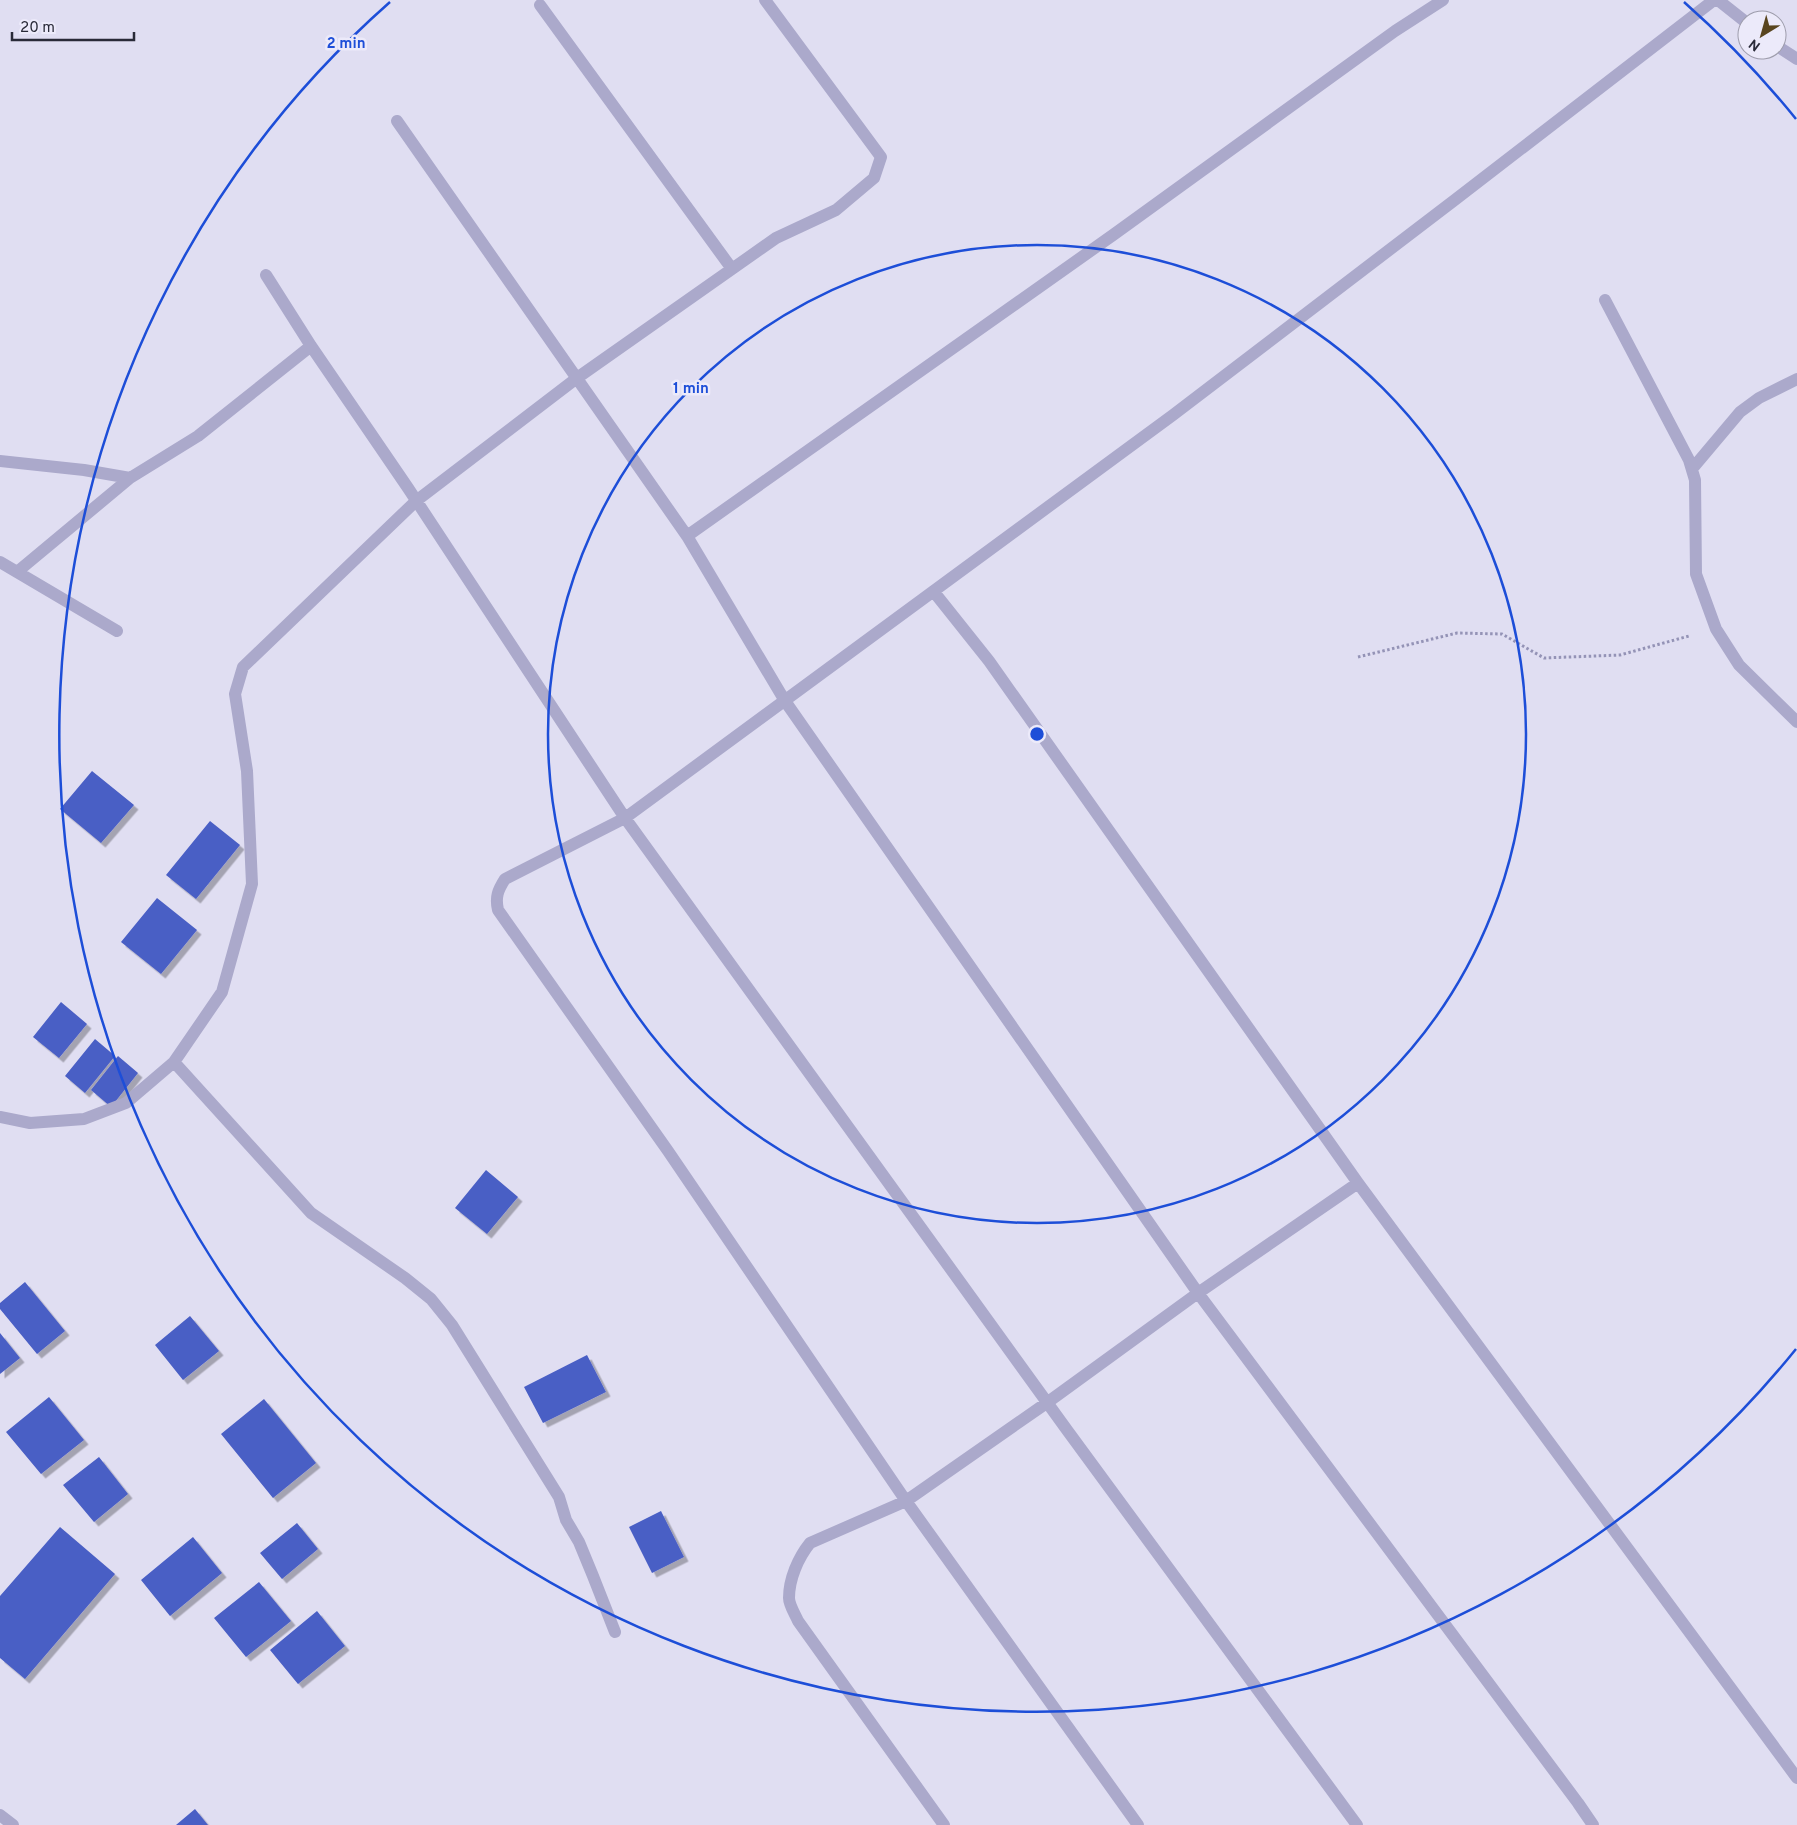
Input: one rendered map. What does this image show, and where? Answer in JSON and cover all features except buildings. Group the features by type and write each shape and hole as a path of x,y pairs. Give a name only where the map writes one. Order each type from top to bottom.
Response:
{"street":[{"path":"0,1116 30,1123 84,1119 126,1103 174,1062 222,992 252,884 247,771 235,694 243,667 416,501 577,378 776,238 836,210 874,178 881,157 765,0"},
{"path":"687,536 1122,229 1395,30 1443,0"},
{"path":"1138,1825 906,1501 668,1151 498,910 495,899 505,878 625,818 934,592 1173,415 1456,200 1714,0"},
{"path":"1718,0 1737,15"},
{"path":"540,5 732,269"},
{"path":"397,121 687,536 785,701 1198,1293 1593,1825"},
{"path":"266,275 311,346 416,501 625,818 1357,1825"},
{"path":"1605,300 1689,460 1695,480 1696,574 1716,629 1739,665 1797,722"},
{"path":"17,572 130,478 198,436 311,346"},
{"path":"1692,469 1740,412 1759,398 1797,379"},
{"path":"0,461 84,470 130,478"},
{"path":"0,562 117,631"},
{"path":"934,592 989,661 1358,1184 1797,1778"},
{"path":"174,1062 311,1213 405,1278 430,1299 452,1325 559,1497 566,1520 594,1576 615,1632"},
{"path":"944,1825 798,1621 788,1600 801,1554 810,1543 906,1501 1048,1402 1198,1293 1358,1184"},
{"path":"0,1815 13,1825"}],"path":[{"path":"1358,657 1456,633 1502,634 1544,658 1620,655 1716,629"}]}
